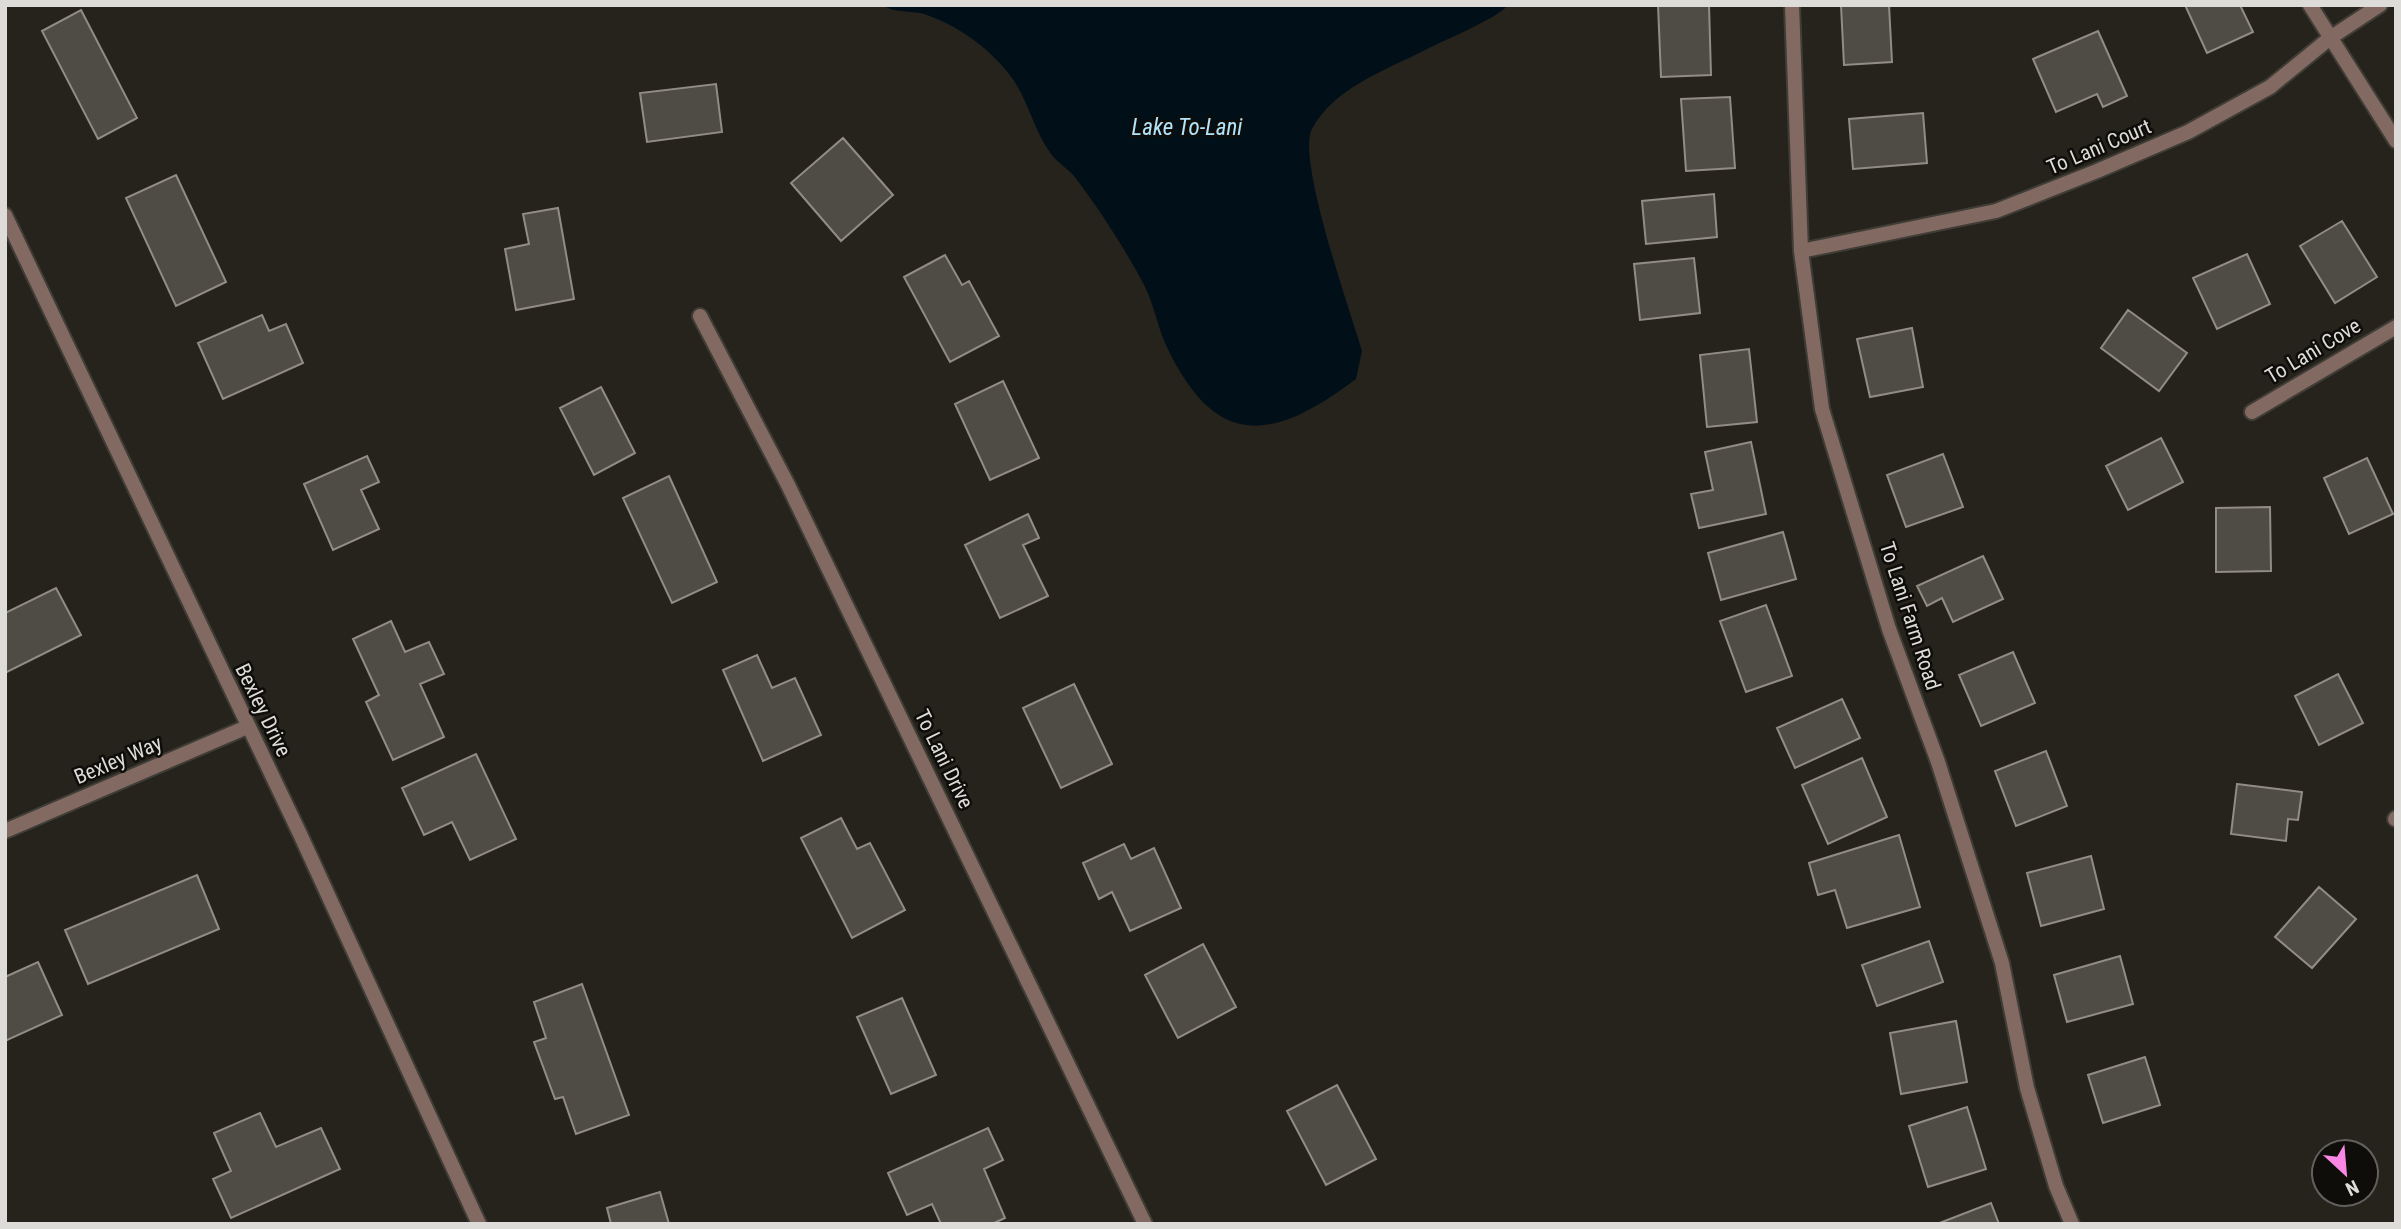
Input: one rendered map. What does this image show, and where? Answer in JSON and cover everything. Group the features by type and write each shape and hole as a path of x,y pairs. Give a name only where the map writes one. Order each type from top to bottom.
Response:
{"street":[{"name":"To Lani Farm Road","path":"1792,5 1801,251 1822,409 1889,629 1938,762 2002,963 2027,1088 2056,1186 2073,1224"},
{"path":"2310,5 2396,141"},
{"name":"To Lani Court","path":"1801,251 1996,211 2097,171 2188,132 2270,87 2330,38 2380,5"},
{"name":"Bexley Drive","path":"5,215 300,834 479,1224"},
{"name":"To Lani Drive","path":"700,316 794,498 1145,1224"},
{"name":"To Lani Cove","path":"2252,412 2396,327"},
{"name":"Bexley Way","path":"5,831 247,727"}],"water":[{"name":"Lake To-Lani","path":"883,5 1508,5 1481,23 1361,82 1333,102 1312,129 1309,145 1318,202 1362,351 1356,379 1297,416 1271,424 1247,425 1224,418 1203,402 1184,378 1165,343 1146,290 1128,256 1083,188 1045,145 1016,83 1001,64 982,46 948,24 924,14 892,10"}],"building":[{"path":"1658,5 1709,5 1711,75 1661,77"},
{"path":"1841,5 1889,5 1892,62 1844,65"},
{"path":"2185,5 2240,5 2253,32 2207,53"},
{"path":"81,10 137,118 98,139 42,31"},
{"path":"2098,31 2127,96 2103,107 2097,94 2056,112 2033,59"},
{"path":"716,84 722,132 647,142 640,93"},
{"path":"1730,97 1735,168 1686,171 1681,99"},
{"path":"1923,113 1927,163 1853,169 1849,119"},
{"path":"843,138 893,195 841,241 791,183"},
{"path":"176,175 226,282 176,306 126,198"},
{"path":"1714,194 1717,237 1646,244 1642,201"},
{"path":"558,208 574,299 516,310 505,249 529,244 523,214"},
{"path":"2342,221 2377,277 2335,303 2300,246"},
{"path":"2247,254 2270,304 2217,329 2193,278"},
{"path":"945,255 962,285 969,281 999,336 950,362 904,277"},
{"path":"1694,258 1700,313 1640,320 1634,264"},
{"path":"2128,310 2187,353 2159,391 2101,348"},
{"path":"262,315 269,331 286,324 303,363 223,399 198,343"},
{"path":"1912,328 1923,387 1870,397 1857,339"},
{"path":"1749,349 1757,422 1707,427 1700,355"},
{"path":"1003,381 1039,458 990,480 955,404"},
{"path":"601,387 635,453 594,475 560,408"},
{"path":"2161,438 2183,482 2128,510 2106,466"},
{"path":"1751,442 1766,514 1699,528 1691,494 1713,490 1705,452"},
{"path":"1943,454 1963,507 1906,527 1887,475"},
{"path":"367,456 379,482 361,490 379,529 333,550 304,484"},
{"path":"2367,458 2393,514 2349,534 2324,478"},
{"path":"669,476 717,582 672,603 623,498"},
{"path":"2270,507 2271,571 2216,572 2216,508"},
{"path":"1028,514 1039,538 1023,545 1048,596 1000,618 965,545"},
{"path":"1783,532 1796,579 1721,600 1708,553"},
{"path":"1983,556 2003,599 1953,622 1942,598 1927,606 1917,586"},
{"path":"56,588 81,635 5,673 5,613"},
{"path":"1766,605 1792,676 1746,692 1720,621"},
{"path":"391,621 405,652 429,642 444,674 420,684 444,737 393,760 366,702 379,695 353,639"},
{"path":"2013,652 2035,703 1981,726 1959,675"},
{"path":"757,655 772,688 795,678 821,735 763,761 723,670"},
{"path":"2338,674 2363,723 2319,745 2295,696"},
{"path":"1074,684 1112,764 1061,788 1023,708"},
{"path":"1842,699 1860,738 1795,768 1777,728"},
{"path":"2046,751 2067,806 2016,826 1995,771"},
{"path":"476,754 516,839 470,860 452,822 424,835 402,788"},
{"path":"1862,758 1887,817 1828,844 1802,785"},
{"path":"2237,784 2302,792 2298,820 2288,819 2286,841 2231,834"},
{"path":"841,818 857,849 870,843 905,910 852,938 801,838"},
{"path":"1899,835 1920,907 1847,928 1835,890 1818,895 1809,863"},
{"path":"1124,844 1131,859 1154,848 1181,908 1130,931 1112,892 1099,899 1083,863"},
{"path":"2091,856 2104,909 2041,926 2027,873"},
{"path":"197,875 219,929 88,984 65,930"},
{"path":"2319,887 2356,919 2312,968 2275,937"},
{"path":"1929,941 1943,982 1877,1006 1862,965"},
{"path":"1203,944 1236,1007 1178,1038 1145,975"},
{"path":"2120,956 2133,1004 2067,1022 2054,975"},
{"path":"38,962 62,1015 5,1041 5,977"},
{"path":"582,984 629,1115 576,1134 563,1097 555,1099 534,1042 546,1038 534,1002"},
{"path":"902,998 936,1075 891,1094 857,1017"},
{"path":"1956,1021 1967,1082 1901,1094 1890,1033"},
{"path":"2145,1057 2160,1105 2103,1123 2088,1075"},
{"path":"1337,1085 1376,1159 1326,1185 1287,1111"},
{"path":"1967,1107 1986,1169 1928,1187 1909,1126"},
{"path":"260,1113 276,1147 321,1128 340,1169 231,1218 213,1179 231,1171 214,1133"},
{"path":"988,1128 1003,1160 984,1169 1005,1218 992,1224 941,1224 932,1204 907,1215 888,1173"},
{"path":"660,1192 669,1224 611,1224 607,1208"},
{"path":"1991,1203 1999,1224 1937,1224"}]}
